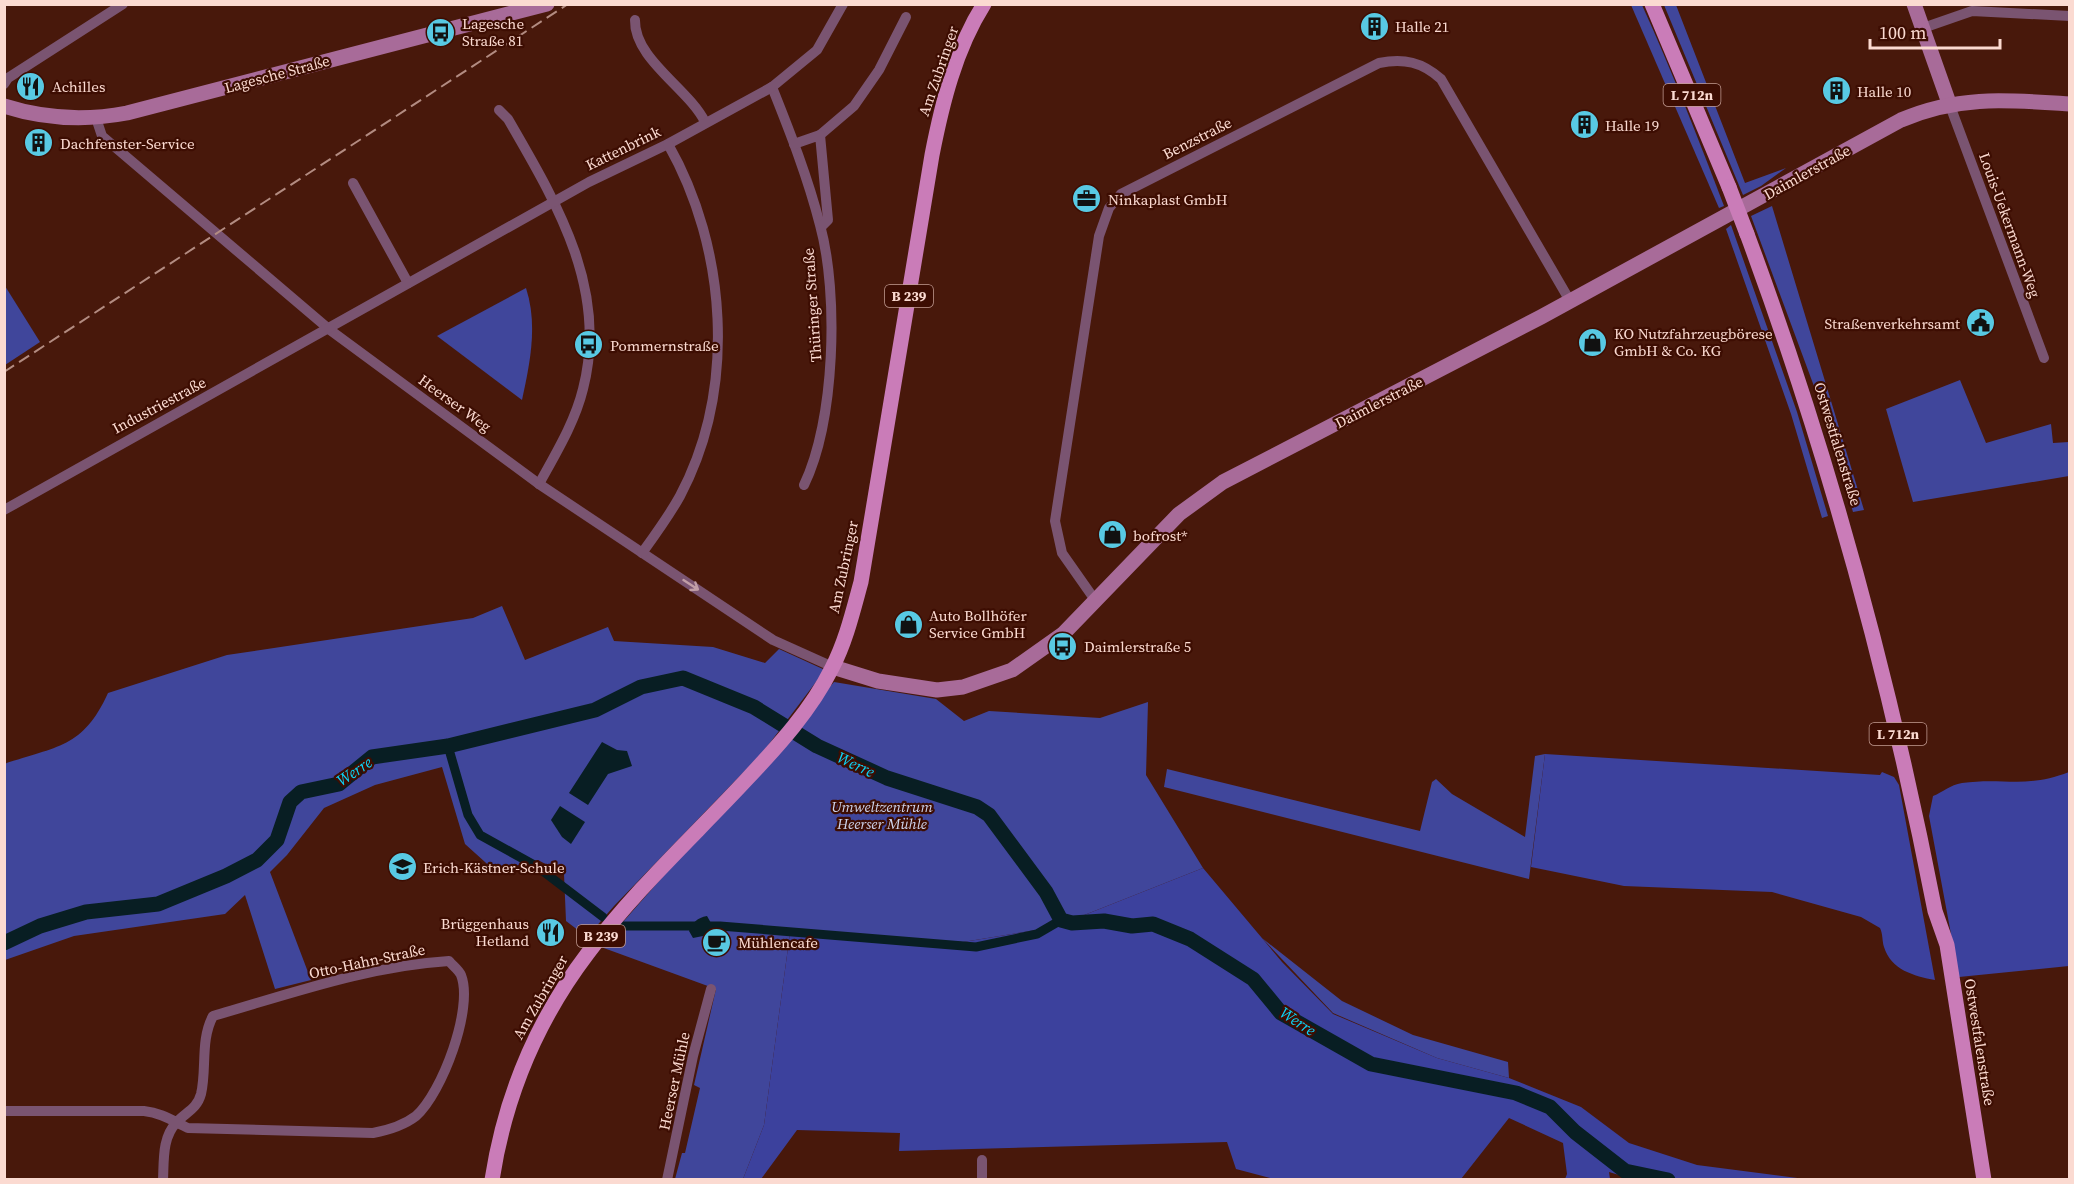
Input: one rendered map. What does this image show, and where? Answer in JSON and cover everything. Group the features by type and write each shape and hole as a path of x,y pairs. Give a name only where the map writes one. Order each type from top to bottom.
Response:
{"main road":[{"name":"Am Zubringer","path":"492,1179 504,1121 515,1084 546,1018 573,973 611,924 776,749 806,711 833,667 850,625 861,582 942,103 960,53 984,4"},
{"name":"Ostwestfalenstraße","path":"1652,4 1747,234 1802,387 1854,559 1893,710 1942,946 1984,1179"},
{"name":"Ostwestfalenstraße","path":"1942,946 1974,1179"}],"street":[{"path":"4,84 8,78 123,4"},
{"name":"Lagesche Straße","path":"4,106 49,117 96,118 168,103 547,4"},
{"name":"Kattenbrink","path":"330,330 408,283 555,201 668,144 772,87 817,50 843,4"},
{"path":"1914,4 1948,103"},
{"path":"1923,28 1964,12 1996,8 2070,16"},
{"path":"794,144 820,135 854,106 879,70 906,17"},
{"path":"635,20 635,33 650,56 701,115 705,123"},
{"name":"Benzstraße","path":"1095,600 1062,553 1055,521 1099,236 1109,208 1121,194 1379,63 1400,60 1414,62 1428,68 1442,79 1570,301"},
{"name":"Thüringer Straße","path":"772,87 821,226 828,267 832,366 814,464 804,485"},
{"name":"Daimlerstraße","path":"833,667 861,676 937,690 963,687 1004,674 1026,662 1063,633 1179,514 1223,482 1570,301 1900,120 1948,103 1992,99 2070,104"},
{"name":"Louis-Uekermann-Weg","path":"1948,103 2044,358"},
{"path":"499,110 508,119 555,201 575,248 588,296 590,349 583,390 564,438 539,484"},
{"name":"Heerser Weg","path":"96,118 102,136 330,330 539,484 642,554 773,640 833,667"},
{"name":"Thüringer Straße","path":"820,135 828,220 821,226"},
{"path":"642,554 680,496 698,453 710,405 717,357 717,311 707,245 693,200 668,144"},
{"path":"353,183 408,283"},
{"name":"Industriestraße","path":"4,510 122,442 330,330"},
{"name":"Otto-Hahn-Straße","path":"4,1111 144,1110 161,1113 176,1122 188,1128 373,1133 394,1129 416,1116 432,1098 447,1068 464,999 461,974 448,961 423,963 361,975 213,1016 207,1027 201,1096 193,1110 176,1122"},
{"name":"Heerser Mühle","path":"667,1179 693,1056 711,989"},
{"path":"164,1179 164,1147 176,1122"},
{"path":"982,1160 982,1179"}],"green space":[{"path":"1631,5 1642,5 1695,130 1724,206 1719,208"},
{"path":"1664,5 1676,5 1745,183 1786,168 1761,186 1743,195"},
{"path":"1772,206 1864,510 1853,512 1825,416 1751,216"},
{"path":"1731,225 1797,412 1828,516 1822,518 1791,414 1726,229"},
{"path":"5,286 40,342 4,365"},
{"path":"526,288 532,316 532,344 522,400 437,336"},
{"path":"1960,380 1986,443 2051,424 2053,443 2069,442 2069,476 1913,502 1886,409"},
{"path":"502,606 525,660 608,627 614,641 713,647 765,663 779,649 825,670 763,752 614,906 587,937 566,921 564,874 538,860 495,871 465,844 442,767 375,785 324,808 287,855 270,872 311,980 275,989 245,895 225,914 74,936 5,960 4,764 54,748 78,735 99,711 108,693 227,655 473,618"},
{"name":"Umweltzentrum Heerser Mühle","path":"834,682 936,699 964,721 989,711 1100,718 1148,702 1146,775 1203,868 1054,927 963,942 790,933 764,1125 743,1179 675,1179 682,1153 685,1153 700,1088 694,1085 716,989 601,947"},
{"path":"1545,754 1529,879 1164,787 1167,769 1420,831 1432,782 1436,779 1452,794 1525,837 1535,756"},
{"path":"1262,938 1342,1001 1413,1035 1508,1062 1509,1078 1437,1058 1333,1013"}],"shaded area":[{"path":"1545,754 1880,775 1882,772 1894,777 1899,785 1935,980 1904,971 1892,961 1884,947 1880,928 1861,917 1772,892 1624,886 1531,867"},
{"path":"2069,772 2069,966 1959,977 1929,816 1933,796 1962,783 2040,780"},
{"path":"1203,868 1282,962 1333,1014 1437,1058 1509,1078 1581,1107 1629,1143 1697,1165 1805,1179 1636,1180 1609,1172 1610,1179 1565,1179 1567,1174 1563,1143 1509,1118 1461,1179 1278,1180 1236,1169 1227,1142 899,1151 900,1133 797,1130 761,1179 743,1179 764,1125 790,933 963,942 1054,927"}],"water":[{"path":"602,742 617,750 627,751 632,766 608,774 588,805 569,793"},
{"path":"560,806 585,822 571,844 562,837 551,820"},
{"path":"707,916 711,923 723,923 723,929 710,929 708,935 693,938 689,931 692,925 698,919"}],"waterway":[{"name":"Werre","path":"4,943 40,926 86,912 158,904 226,876 257,860 277,840 290,802 301,792 339,784 372,757 448,746 595,710 641,687 683,678 754,707 817,746 887,778 977,807 989,815 1046,892 1061,920 1072,923 1104,921 1132,926 1153,924 1190,939 1253,979 1281,1013 1371,1064 1516,1093 1550,1107 1575,1132 1625,1171 1668,1180"},
{"path":"448,746 468,815 480,835 536,866 603,917"},
{"path":"622,926 720,926 976,947 1037,934 1061,920"}],"railway":[{"path":"4,372 568,4"}],"place":[{"name":"Halle 21","path":"1374,26"},
{"name":"Lagesche Straße 81","path":"441,32"},
{"name":"Achilles","path":"31,86"},
{"name":"Halle 10","path":"1836,91"},
{"name":"Halle 19","path":"1584,125"},
{"name":"Dachfenster-Service","path":"39,143"},
{"name":"Ninkaplast GmbH","path":"1087,199"},
{"name":"Straßenverkehrsamt","path":"1981,323"},
{"name":"KO Nutzfahrzeugbörese GmbH & Co. KG","path":"1593,342"},
{"name":"Pommernstraße","path":"589,345"},
{"name":"bofrost*","path":"1112,535"},
{"name":"Auto Bollhöfer Service GmbH","path":"908,624"},
{"name":"Daimlerstraße 5","path":"1063,646"},
{"name":"Erich-Kästner-Schule","path":"402,867"},
{"name":"Brüggenhaus Hetland","path":"550,932"},
{"name":"Mühlencafe","path":"717,942"}]}
